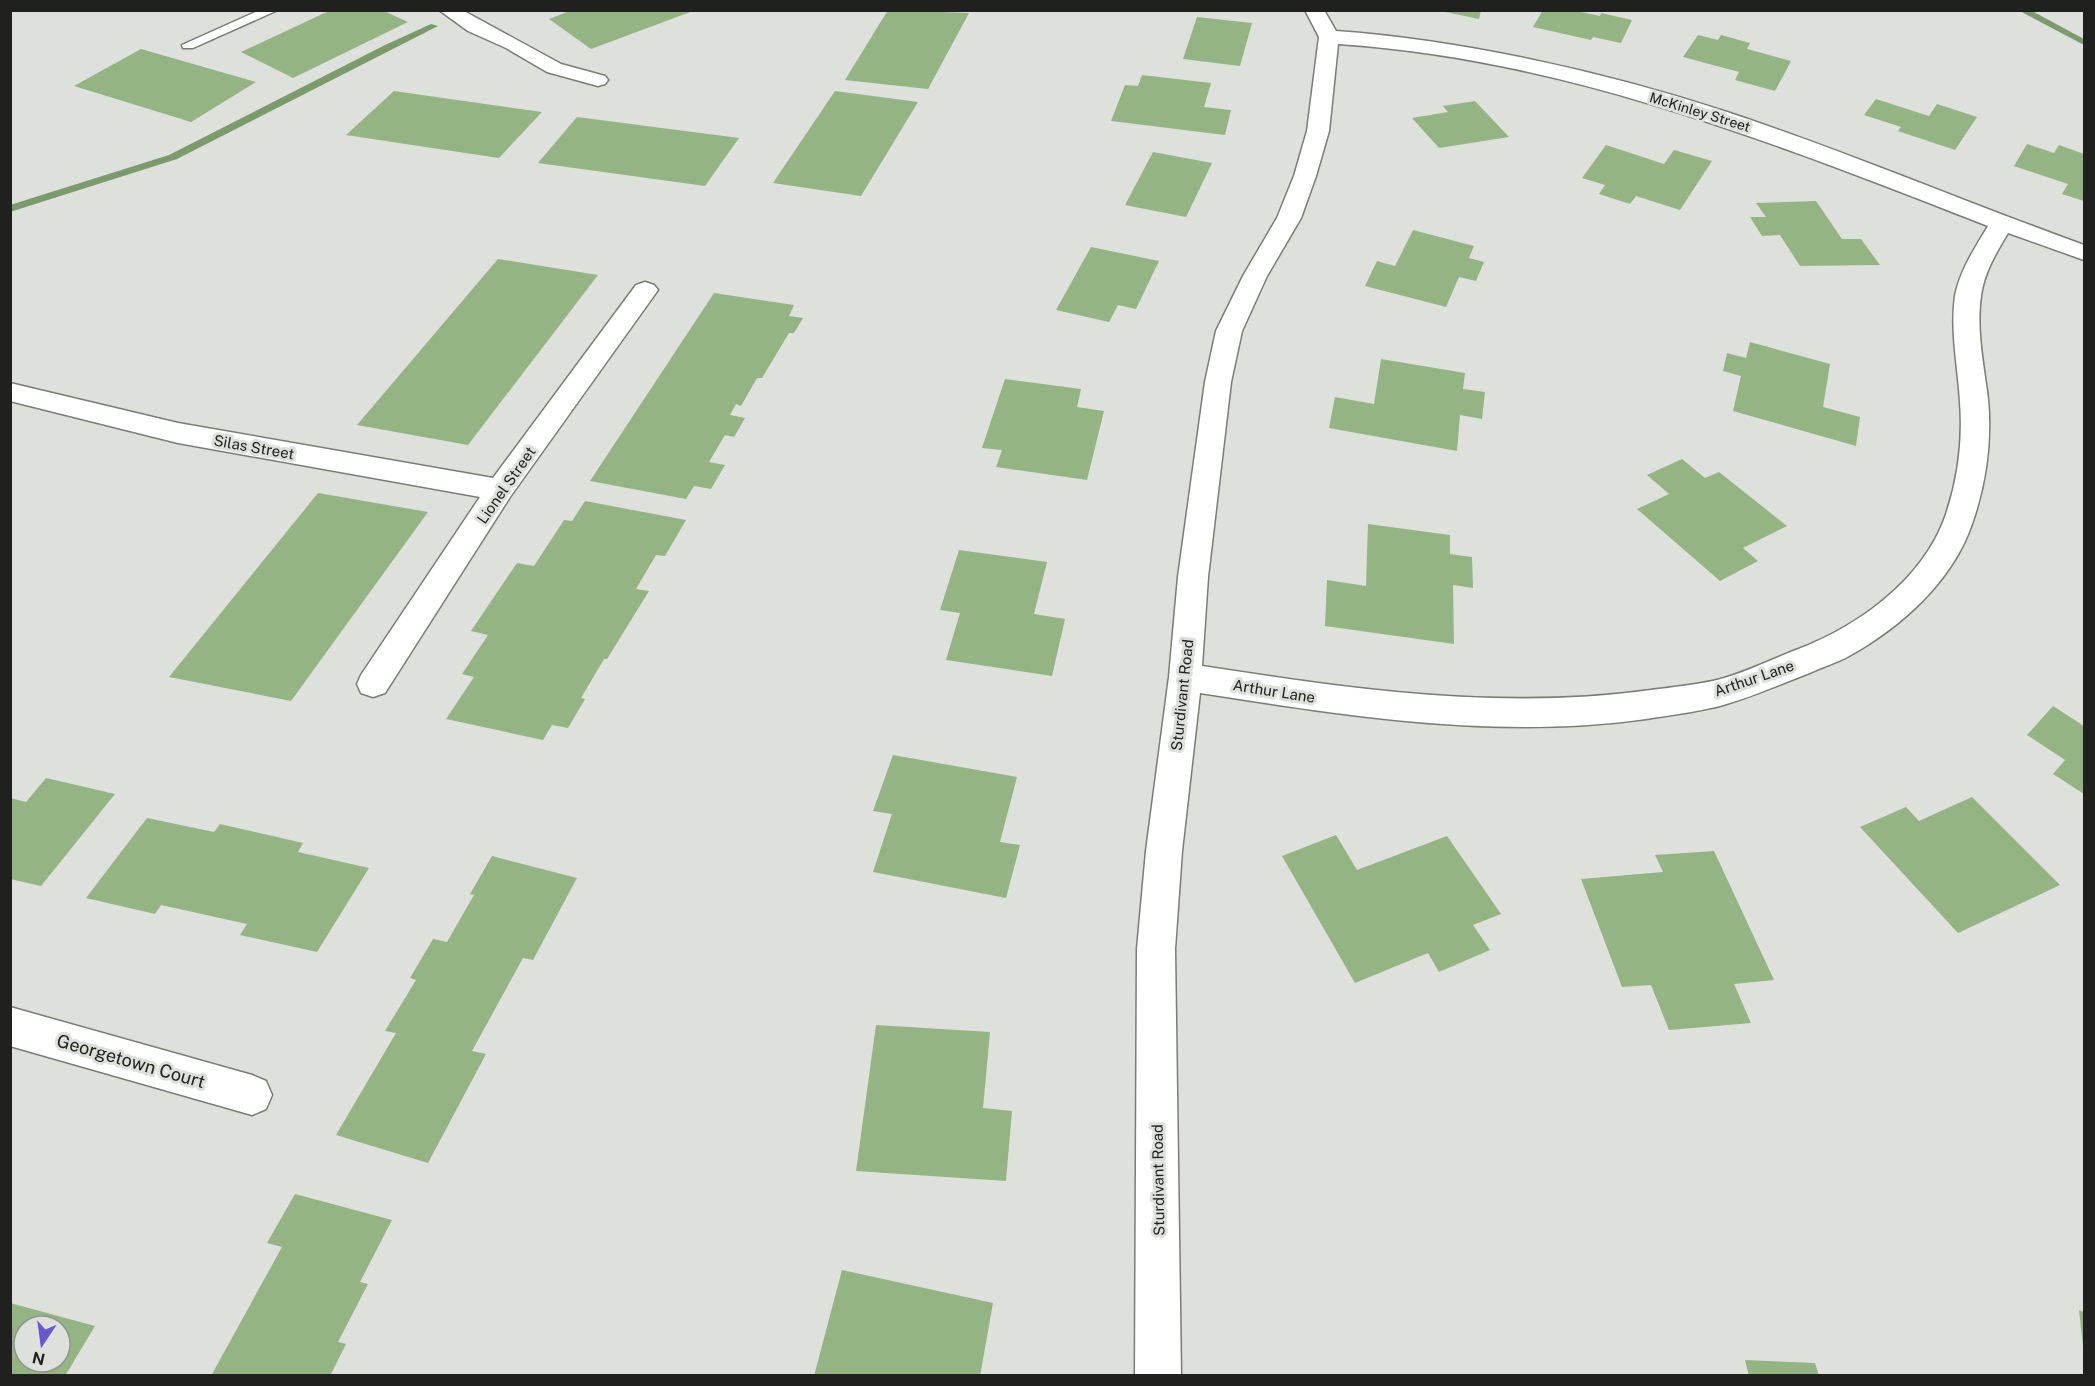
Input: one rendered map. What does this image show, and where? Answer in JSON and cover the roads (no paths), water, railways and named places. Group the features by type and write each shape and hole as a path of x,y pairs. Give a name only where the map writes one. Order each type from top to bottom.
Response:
{"street":[{"path":"448,10 475,27 554,68 598,80"},
{"name":"McKinley Street","path":"1321,24 1391,43 1459,53 1627,90 1748,126 2085,253"},
{"name":"Sturdivant Road","path":"1158,1376 1155,949 1185,677 1193,577 1210,459 1218,382 1229,332 1255,276 1289,218 1305,176 1318,131 1321,24"},
{"name":"Arthur Lane","path":"1185,677 1349,703 1502,715 1574,713 1648,706 1726,691 1836,648 1881,620 1928,575 1953,534 1967,496 1973,455 1974,403 1966,339 1968,294 1982,258 2002,223"},
{"name":"Lionel Street","path":"373,684 500,490 645,290"},
{"name":"Silas Street","path":"10,392 178,434 500,490"},
{"name":"Georgetown Court","path":"10,1026 252,1095"}],"lane":[{"path":"188,45 272,10"}],"waterway":[{"path":"2022,10 2084,42"},
{"path":"10,209 173,157 388,47 434,26"}]}
